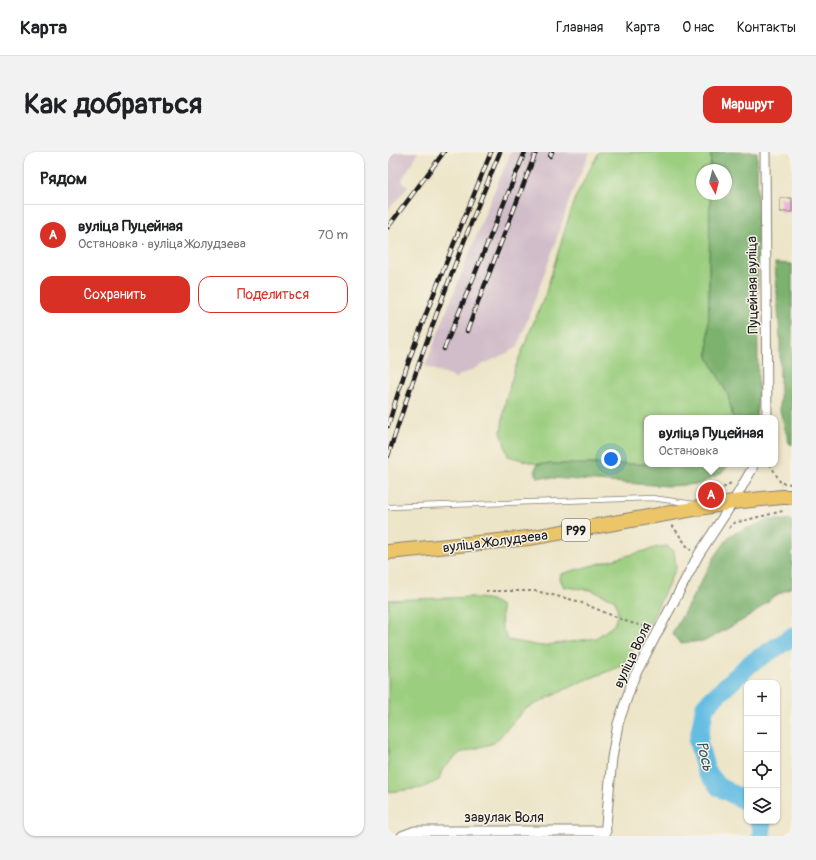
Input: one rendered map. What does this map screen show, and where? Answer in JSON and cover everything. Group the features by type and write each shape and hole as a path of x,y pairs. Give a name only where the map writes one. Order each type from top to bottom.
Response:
{"main road":[{"name":"вуліца Жолудзева","path":"388,552 530,538 733,502 787,497"}],"street":[{"name":"Пуцейная вуліца","path":"765,152 767,415"},
{"path":"733,502 752,467"},
{"name":"вуліца Воля","path":"606,834 612,758 618,724 634,677 699,554 733,502"},
{"name":"завулак Воля","path":"402,836 415,831 606,834"}],"lane":[{"path":"388,508 652,498 711,506"}],"path":[{"path":"724,532 734,523 783,511 787,497 782,483 772,467"},
{"path":"716,492 728,486 732,482"},
{"path":"782,483 792,484"},
{"path":"672,525 689,549 699,554"},
{"path":"486,591 536,591 577,601 628,622 659,631"}],"shaded area":[{"path":"388,152 418,152 402,180 408,187 388,210"},
{"path":"511,152 590,152 571,195 554,247 517,348 455,378 425,366 490,201"}],"green space":[{"path":"599,152 711,152 710,164 696,164 696,200 710,200 708,357 728,395 732,415 644,415 644,464 537,464 508,456 501,432 505,403 515,368 545,295 574,200"},
{"path":"711,152 757,152 758,396 756,415 732,415 728,395 708,357 710,200 732,200 732,164 710,164"},
{"path":"775,263 792,264 792,445 789,443 780,411 780,338"},
{"path":"537,464 644,464 644,467 727,467 723,472 700,484 668,486 537,477 535,470"},
{"path":"769,520 792,520 792,587 773,597 752,615 705,641 680,643 672,634 714,558 730,535"},
{"path":"667,546 674,551 676,568 646,631 622,666 583,681 525,709 494,743 460,753 442,770 439,780 422,788 388,792 388,600 472,597 491,600 501,606 502,628 508,640 541,646 596,638 614,625 618,613 615,600 591,590 564,587 560,579 561,574"}],"building":[{"path":"780,198 792,198 792,212 780,212"}],"waterway":[{"name":"Рось","path":"744,800 719,787 706,771 698,742 705,706 750,664 792,637"},
{"name":"Рось","path":"760,824 762,827 761,836"}],"railway":[{"path":"388,227 444,152"},
{"path":"388,426 410,356 491,152"},
{"path":"388,456 441,303 469,227 500,152"},
{"path":"444,349 525,152"},
{"path":"467,331 536,152"},
{"path":"550,156 552,152"}],"place":[{"name":"вуліца Пуцейная","path":"711,495"}]}
